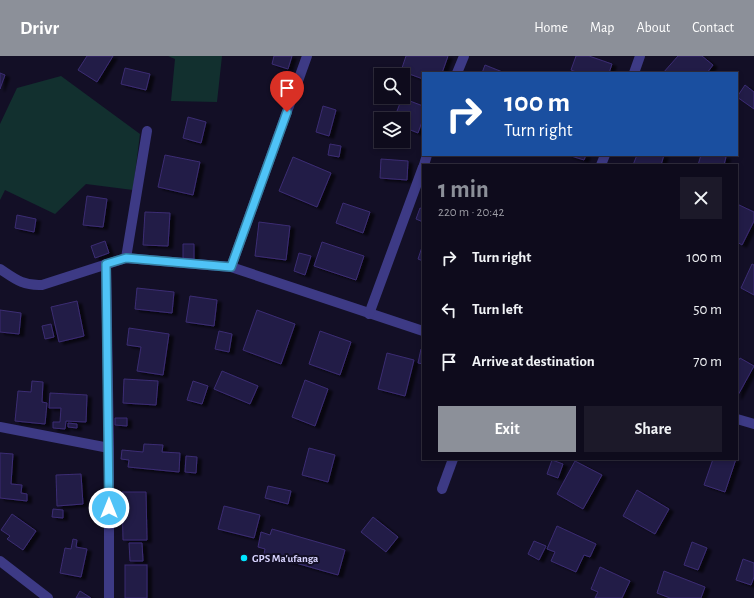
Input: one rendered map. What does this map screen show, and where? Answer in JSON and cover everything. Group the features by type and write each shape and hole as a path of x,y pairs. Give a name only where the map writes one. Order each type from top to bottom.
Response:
{"street":[{"path":"231,267 307,56"},
{"path":"457,72 464,56"},
{"path":"634,72 640,56"},
{"path":"126,258 147,131"},
{"path":"369,314 422,169"},
{"path":"0,269 18,281 29,286 42,285 126,258 231,267 422,331"},
{"path":"106,264 109,448 109,598"},
{"path":"738,419 754,424"},
{"path":"0,427 109,448"},
{"path":"442,489 453,460"},
{"path":"0,561 48,598"}],"green space":[{"path":"168,56 222,56 217,102 171,101 175,59"},
{"path":"61,76 140,134 133,190 86,184 55,214 5,190 0,200 0,124 17,88"}],"building":[{"path":"87,56 113,56 97,82 78,70"},
{"path":"274,56 292,56 288,69 272,64"},
{"path":"406,56 448,56 442,72 422,72 422,79 410,74 410,68 402,68"},
{"path":"576,56 589,56 612,64 609,72 576,72 571,70"},
{"path":"678,56 702,56 713,65 708,72 664,72"},
{"path":"485,65 502,72 482,72"},
{"path":"125,68 150,74 146,90 121,84"},
{"path":"0,73 5,75 0,89"},
{"path":"745,85 754,92 754,109 738,98"},
{"path":"410,101 422,106 422,122 418,133 410,130 410,112 397,112 400,104 410,104"},
{"path":"323,106 336,110 329,136 316,132"},
{"path":"188,117 206,122 201,143 183,138"},
{"path":"330,144 341,146 339,157 328,155"},
{"path":"165,155 200,162 193,195 158,187"},
{"path":"571,156 586,156 584,160"},
{"path":"637,156 664,156 661,164 633,164"},
{"path":"701,156 726,157 724,164 698,164"},
{"path":"293,157 331,173 317,207 279,191"},
{"path":"381,159 408,161 407,180 380,178"},
{"path":"87,196 107,199 103,227 83,225"},
{"path":"343,203 370,212 363,233 336,223"},
{"path":"738,204 754,212 754,221 742,245 738,243"},
{"path":"420,208 422,209 422,222 416,219"},
{"path":"145,212 170,213 168,246 143,245"},
{"path":"17,215 36,219 34,232 15,228"},
{"path":"259,222 290,226 286,260 255,256"},
{"path":"105,241 109,253 95,258 91,246"},
{"path":"322,242 364,256 356,280 314,266"},
{"path":"183,244 194,244 194,259 183,258"},
{"path":"422,247 422,261 418,259"},
{"path":"299,253 311,256 305,275 294,271"},
{"path":"752,264 754,265 754,295 741,288"},
{"path":"137,288 174,292 172,313 135,309"},
{"path":"190,296 217,300 214,326 186,322"},
{"path":"77,301 84,336 59,342 51,307"},
{"path":"0,310 21,313 19,334 0,332"},
{"path":"257,310 295,324 281,364 243,350"},
{"path":"51,324 54,337 45,339 42,326"},
{"path":"129,328 169,334 163,375 137,371 141,347 127,345"},
{"path":"219,331 232,334 229,352 215,349"},
{"path":"320,331 351,342 340,375 309,364"},
{"path":"421,349 422,364 418,363"},
{"path":"387,353 414,360 405,396 378,389"},
{"path":"740,358 754,366 738,395 738,361"},
{"path":"222,371 258,386 250,404 214,389"},
{"path":"124,379 158,381 156,405 123,403"},
{"path":"305,380 328,389 315,426 292,417"},
{"path":"32,381 43,382 42,402 47,403 45,424 15,421 18,391 31,392"},
{"path":"193,381 208,386 202,404 187,400"},
{"path":"50,393 87,395 86,422 66,421 65,429 53,428 53,422 60,422 61,408 49,408"},
{"path":"115,418 127,418 127,426 115,425"},
{"path":"68,423 77,424 77,428 68,427"},
{"path":"144,444 163,445 162,452 180,453 179,472 128,467 129,460 121,459 122,450 143,452"},
{"path":"309,448 335,455 328,482 302,475"},
{"path":"0,453 13,454 11,484 22,485 21,493 27,494 27,501 0,498"},
{"path":"186,456 197,457 196,473 185,472"},
{"path":"552,460 563,464 558,478 547,474"},
{"path":"713,460 736,460 725,492 704,485"},
{"path":"575,461 602,475 583,509 557,494"},
{"path":"81,474 83,504 57,506 56,475"},
{"path":"268,486 291,491 288,504 265,498"},
{"path":"637,490 669,509 655,534 623,516"},
{"path":"122,492 146,492 147,540 123,540"},
{"path":"224,506 260,515 254,538 218,529"},
{"path":"53,509 63,510 63,518 52,517"},
{"path":"12,514 36,531 23,550 7,539 10,536 1,530"},
{"path":"373,517 398,537 386,552 361,532"},
{"path":"557,526 596,544 590,557 584,555 576,572 551,561 555,552 547,549"},
{"path":"272,529 345,550 338,575 264,554 265,549 258,547 261,532 270,535"},
{"path":"73,539 77,540 76,547 87,549 81,577 60,573 65,548 71,549"},
{"path":"534,541 546,546 539,560 528,554"},
{"path":"692,542 707,548 698,570 684,565"},
{"path":"129,543 142,543 143,561 130,561"},
{"path":"743,559 754,563 754,577 751,585 736,580"},
{"path":"125,565 147,565 147,598 125,598"},
{"path":"600,567 630,581 622,598 595,598 598,592 591,589"},
{"path":"664,571 705,587 701,598 670,598 657,593"},
{"path":"80,591 91,598 76,598"}],"place":[{"name":"GPS Ma'ufanga","path":"244,558"}],"route":[{"path":"109,508 106,264 126,258 231,267 287,112"}]}
